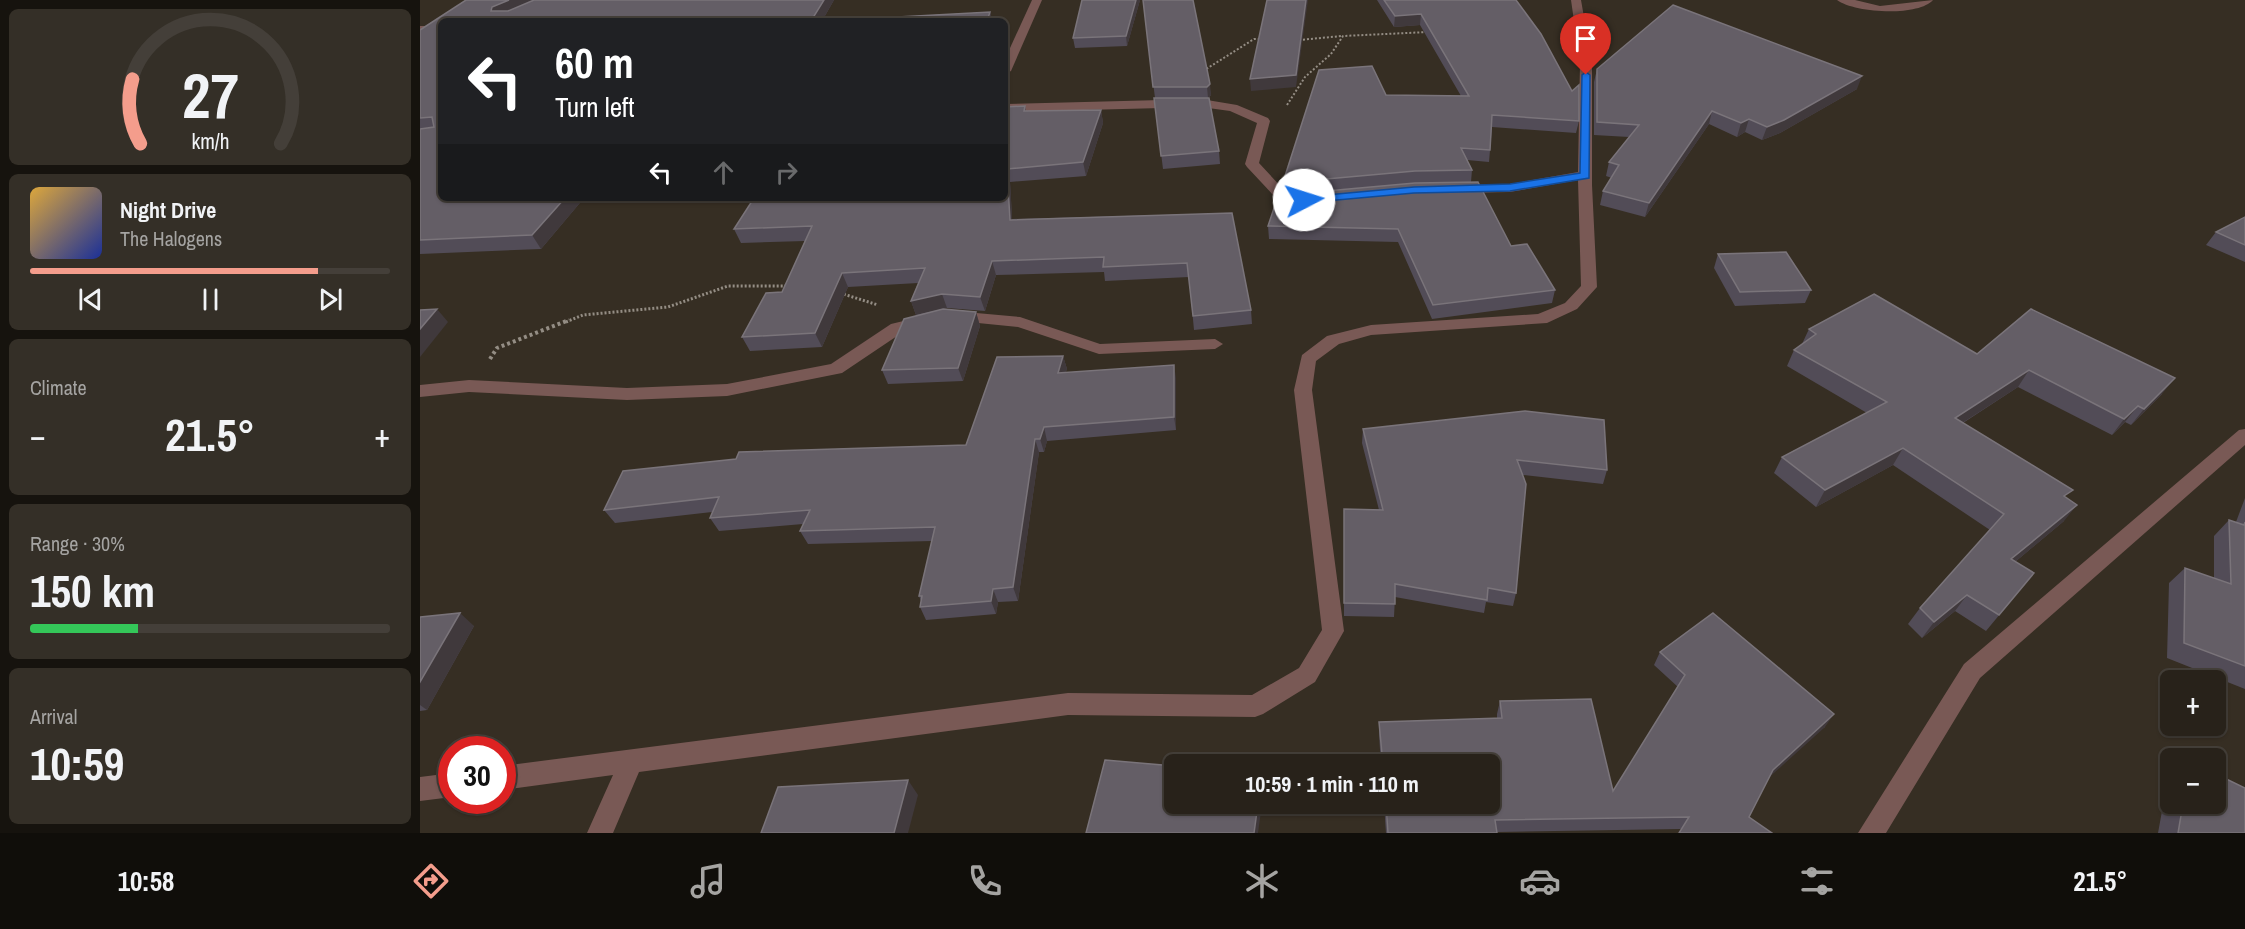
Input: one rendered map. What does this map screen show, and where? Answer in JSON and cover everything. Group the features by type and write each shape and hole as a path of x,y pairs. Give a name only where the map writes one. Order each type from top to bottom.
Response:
{"street":[{"path":"1008,64 1037,0"},
{"path":"516,776 1068,704 1255,706 1306,675 1333,631 1303,390 1308,359 1333,340 1371,330 1541,319 1571,306 1589,287 1585,175 1586,75 1583,25 1576,0"},
{"path":"1842,0 1880,9 1923,4 1928,0"},
{"path":"420,29 438,29"},
{"path":"1008,108 1201,103 1233,108 1264,121 1252,164 1279,193 1304,200 1315,199"},
{"path":"1446,189 1510,188 1585,175"},
{"path":"420,391 469,386 627,394 727,390 836,369 897,328 946,315 1020,322 1099,349 1215,344"},
{"path":"1871,833 1972,671 2245,435"},
{"path":"600,833 631,762"},
{"path":"420,789 438,787"}],"path":[{"path":"1298,40 1430,32"},
{"path":"1264,121 1279,114 1287,106 1305,77 1331,54 1343,36"},
{"path":"1201,103 1208,90 1200,73 1254,39 1265,39"},
{"path":"469,386 497,348 583,315 668,307 728,286 797,286"},
{"path":"831,292 854,296 921,322"}],"building":[{"path":"466,0 509,0 492,7 491,11 508,11 534,0 824,0 813,18 438,18"},
{"path":"1082,0 1136,0 1126,36 1073,38"},
{"path":"1143,0 1193,0 1210,84 1207,87 1153,87"},
{"path":"1267,0 1306,0 1296,75 1250,79"},
{"path":"1384,0 1516,0 1541,34 1572,91 1579,85 1579,121 1492,115 1490,150 1461,148 1472,170 1415,171 1304,181 1285,176 1319,70 1372,66 1386,95 1469,96 1421,14 1395,16"},
{"path":"1673,5 1862,76 1784,120 1767,127 1749,119 1741,123 1712,111 1649,203 1603,191 1619,165 1609,162 1639,125 1597,122 1597,69"},
{"path":"990,12 988,18 878,18"},
{"path":"438,18 438,201 562,201 532,235 420,240 420,129 434,127 432,117 420,118 420,30"},
{"path":"1154,98 1209,98 1219,151 1161,156"},
{"path":"1025,106 1024,111 1101,110 1083,162 1008,169 1008,107"},
{"path":"1478,182 1511,246 1527,244 1555,290 1433,305 1398,229 1268,226 1281,187 1304,193 1415,183"},
{"path":"1008,186 1010,220 1232,213 1251,310 1193,316 1187,263 1103,267 1104,257 992,261 980,297 942,294 911,301 925,268 842,273 815,333 742,337 766,293 782,292 812,226 734,229 752,201 1008,201"},
{"path":"2245,217 2245,245 2216,232"},
{"path":"1786,252 1811,290 1740,292 1718,254"},
{"path":"1874,294 1977,354 2031,309 2175,378 2144,409 2138,406 2124,419 2029,370 1955,418 2073,490 2064,496 2077,505 2011,559 2034,573 1999,615 1967,595 1934,622 1920,608 2004,514 1903,448 1825,490 1782,457 1887,402 1794,350 1816,334 1809,329"},
{"path":"437,309 420,329 420,310"},
{"path":"943,309 976,312 958,368 882,370 904,319"},
{"path":"1063,356 1058,373 1174,365 1174,417 1044,427 1040,439 1035,439 1013,587 993,589 991,601 920,607 922,596 919,596 935,527 800,531 810,510 710,518 719,497 604,510 623,471 736,459 739,452 966,445 997,357"},
{"path":"1525,411 1604,420 1607,470 1517,460 1526,484 1516,593 1488,588 1487,600 1395,584 1395,604 1344,603 1344,509 1383,510 1363,429"},
{"path":"2229,520 2244,525 2245,522 2245,666 2184,643 2185,568 2231,584"},
{"path":"460,613 420,682 420,617"},
{"path":"1713,613 1834,714 1773,770 1749,817 1772,833 1679,833 1689,817 1495,820 1497,833 1388,833 1387,814 1500,814 1500,754 1382,754 1379,722 1502,718 1500,701 1591,699 1613,791 1685,675 1660,652"},
{"path":"1105,760 1164,765 1164,814 1257,814 1254,833 1086,833"},
{"path":"2226,779 2245,788 2245,833 2178,833 2181,814 2226,814"},
{"path":"908,780 894,833 761,833 778,787"}],"route":[{"path":"1304,200 1414,190 1510,188 1585,175 1586,75"}]}
